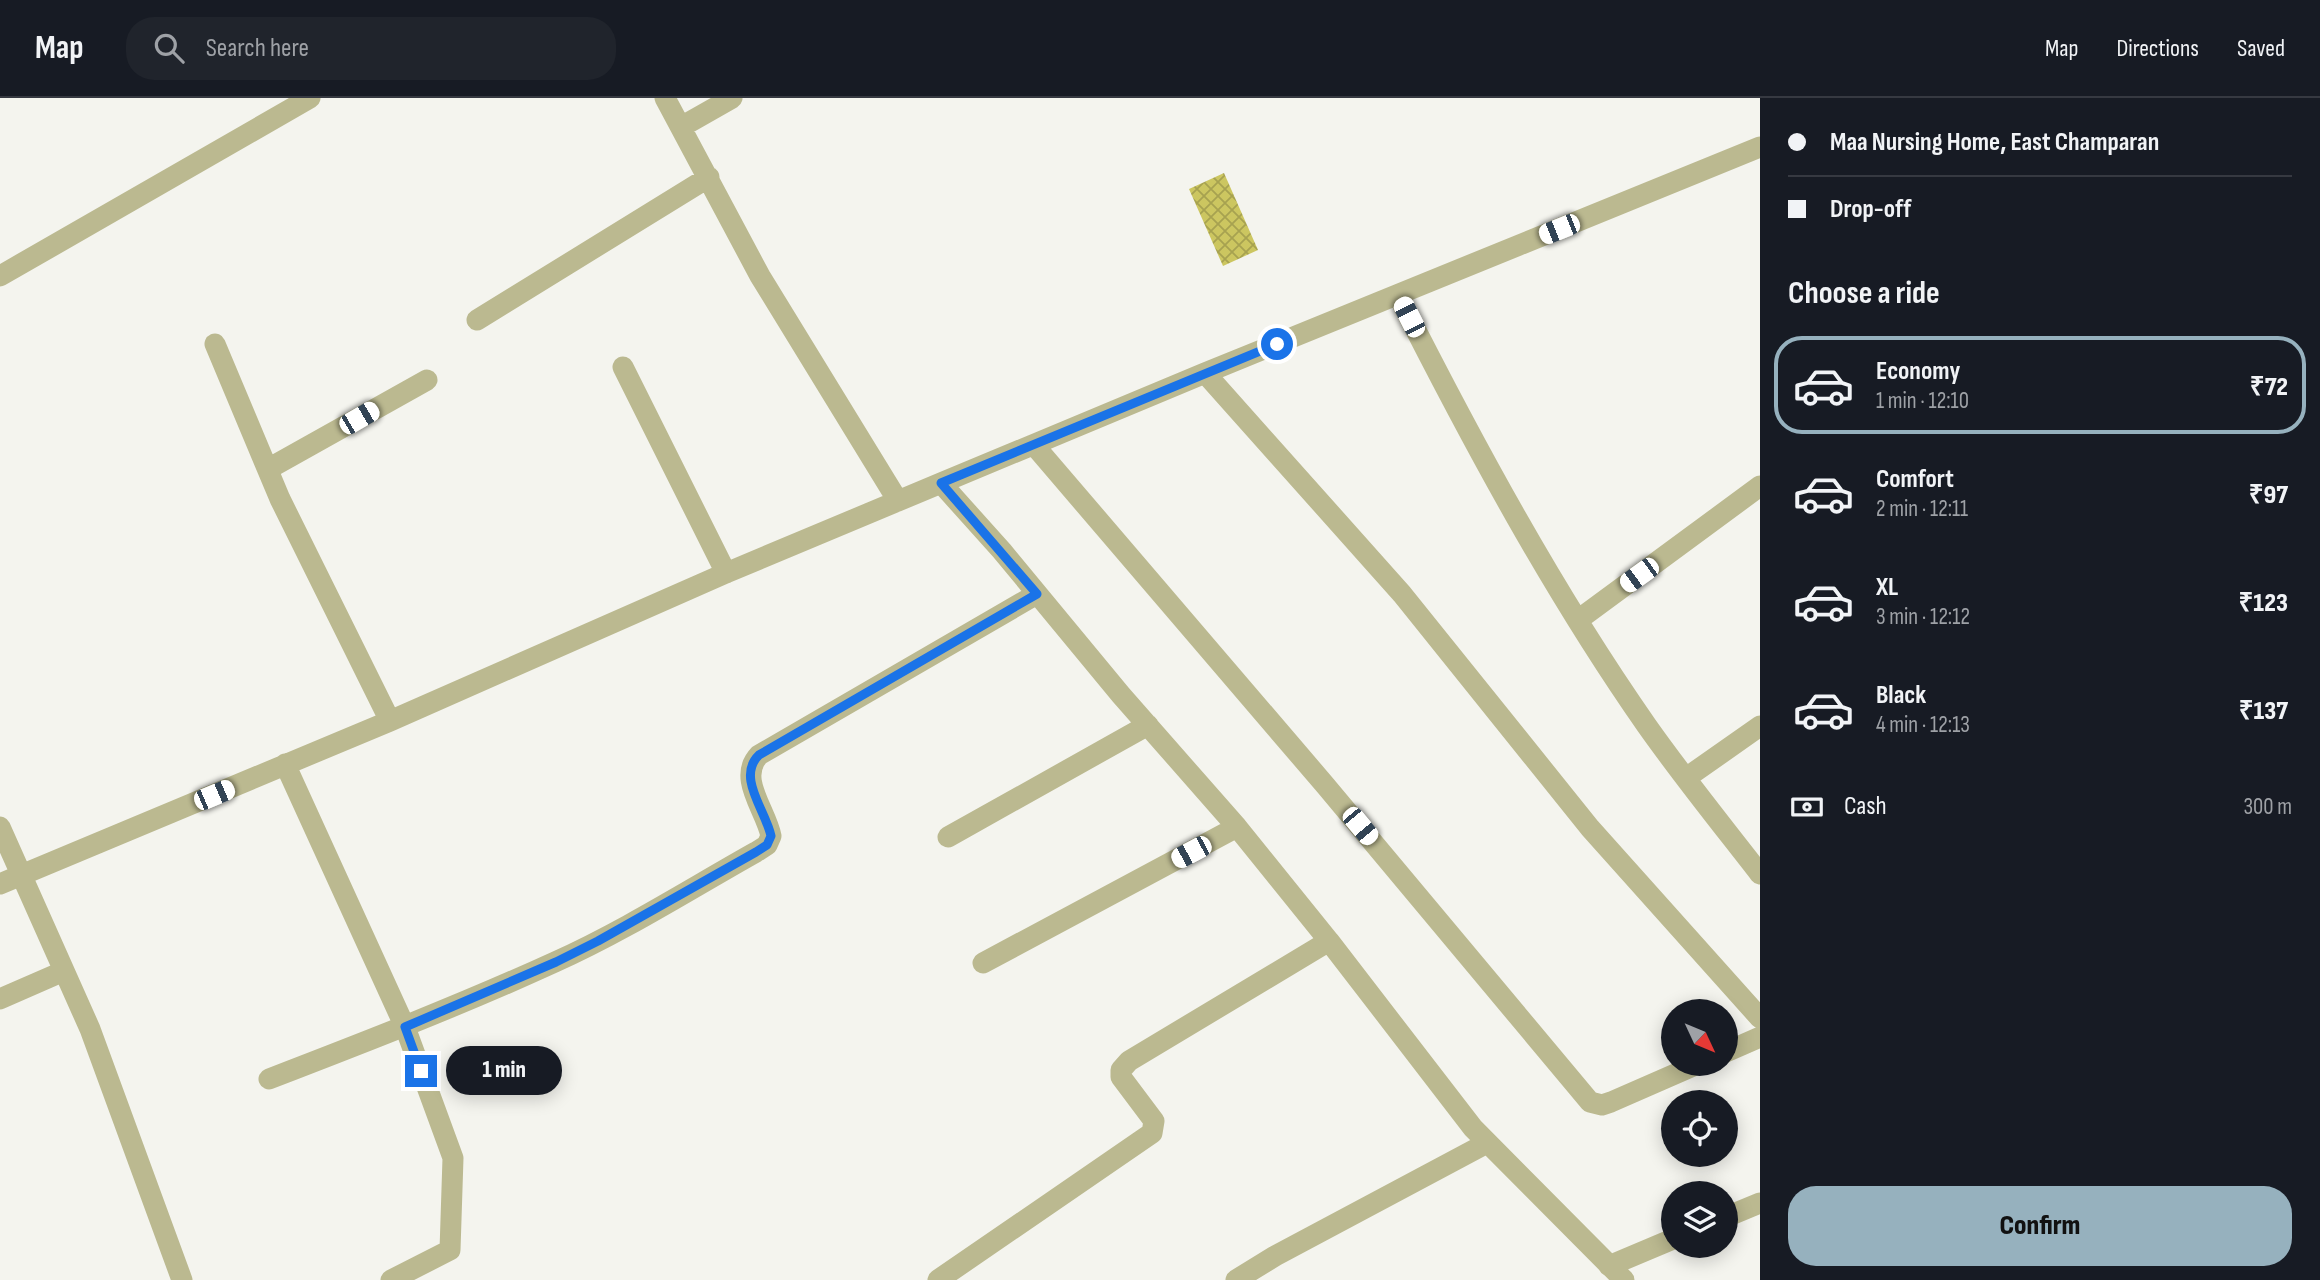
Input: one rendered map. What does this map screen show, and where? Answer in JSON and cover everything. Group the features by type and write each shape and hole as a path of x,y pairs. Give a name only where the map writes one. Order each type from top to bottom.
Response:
{"street":[{"path":"0,276 310,98"},
{"path":"665,98 760,276 898,501"},
{"path":"681,127 732,98"},
{"path":"0,884 390,721 726,573 941,483 1760,148"},
{"path":"477,320 709,177"},
{"path":"1398,295 1466,428 1578,620 1647,726 1686,778 1751,845 1760,874"},
{"path":"215,344 268,469 390,721"},
{"path":"623,367 726,573"},
{"path":"1205,373 1402,594 1590,828 1760,1018"},
{"path":"268,469 427,380"},
{"path":"1034,445 1325,785 1590,1101 1602,1105 1671,1076"},
{"path":"941,483 1237,827 1487,1143 1616,1273 1661,1246"},
{"path":"1578,620 1760,486"},
{"path":"269,1079 405,1027 587,946 756,852 767,845 771,836 749,775 753,760 1037,594"},
{"path":"948,837 1148,725"},
{"path":"1686,778 1760,726"},
{"path":"285,765 405,1027 453,1158 450,1251 391,1280"},
{"path":"0,827 90,1029 182,1280"},
{"path":"983,962 1237,827"},
{"path":"938,1280 1152,1133 1154,1121 1121,1077 1121,1070 1129,1061 1329,941"},
{"path":"0,999 64,971"},
{"path":"1738,1047 1760,1037"},
{"path":"1236,1280 1275,1256 1487,1143"},
{"path":"1738,1212 1760,1203"}],"building":[{"path":"1224,173 1258,250 1223,266 1189,189"}],"route":[{"path":"421,1071 405,1027 598,941 767,845 771,836 770,830 749,775 753,760 768,748 1037,594 941,483 1277,344"}]}
